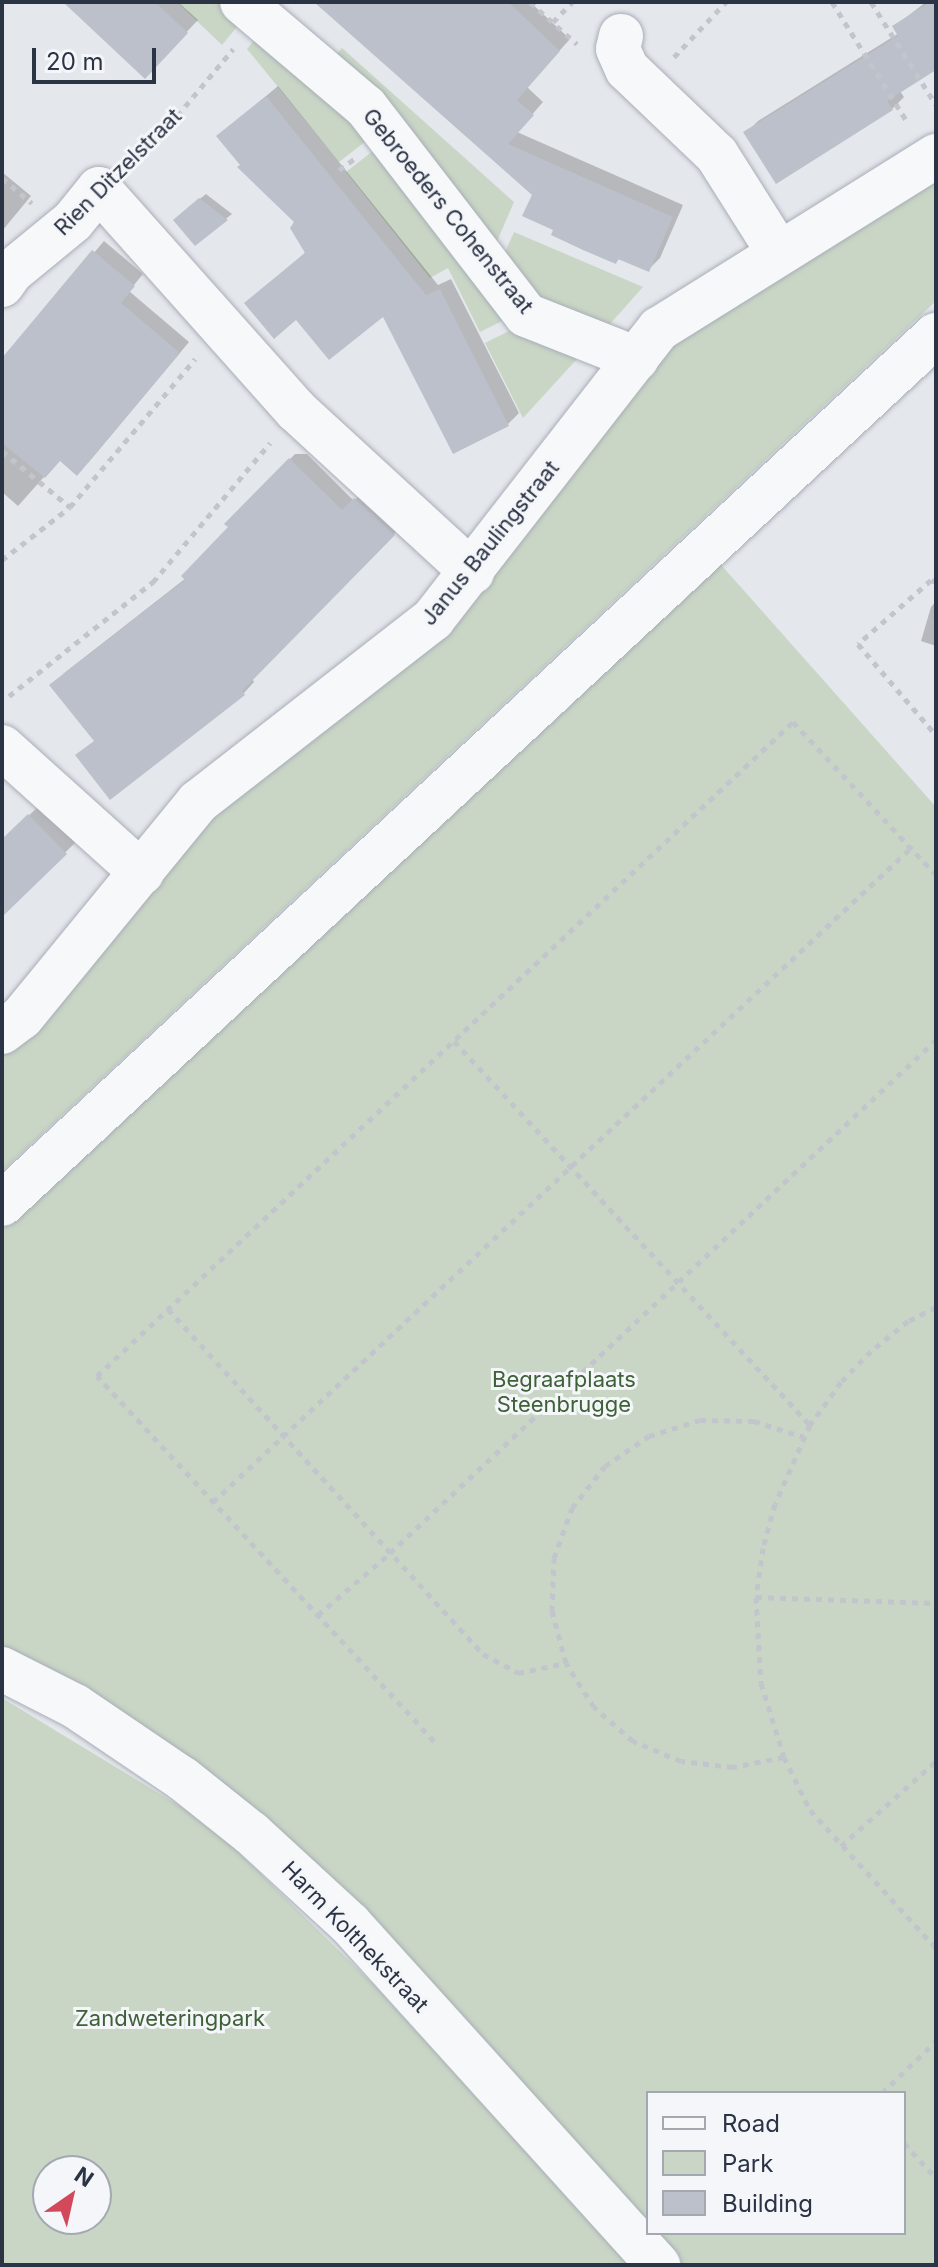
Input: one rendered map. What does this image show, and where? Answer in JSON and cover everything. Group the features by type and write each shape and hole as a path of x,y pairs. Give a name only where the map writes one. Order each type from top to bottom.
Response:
{"street":[{"name":"Gebroeders Cohenstraat","path":"251,10 366,107 526,315 637,359"},
{"path":"620,42 627,69 717,155 779,253"},
{"name":"Janus Baulingstraat","path":"2,1032 22,1017 198,802 433,619 659,329 779,253 923,142"},
{"path":"99,189 297,411 472,572"},
{"name":"Rien Ditzelstraat","path":"2,285 11,272 73,221 99,189"},
{"path":"2,1204 936,335"},
{"path":"2,747 142,873"},
{"name":"Harm Kolthekstraat","path":"2,1669 75,1706 183,1779 251,1833 350,1924 658,2265"}],"path":[{"path":"530,2 584,47 620,42"},
{"path":"553,22 572,2"},
{"path":"646,87 726,2"},
{"path":"832,2 923,142"},
{"path":"871,2 936,105"},
{"name":"Rien Ditzelstraat","path":"99,189 111,174 162,134 251,10"},
{"path":"2,560 70,507 221,327"},
{"path":"9,696 153,582 297,411"},
{"path":"2,451 70,507"},
{"path":"936,582 931,580 858,644 936,735"},
{"path":"434,1741 97,1376 793,722 936,875"},
{"path":"213,1502 911,848"},
{"path":"318,1615 390,1553 936,1040"},
{"path":"454,1041 810,1425"},
{"path":"936,1307 908,1321 871,1351 841,1382 810,1425 775,1504 763,1548 756,1597 761,1683 784,1757 810,1810 936,1948"},
{"path":"168,1309 483,1654 500,1666 518,1673 566,1663"},
{"path":"784,1757 733,1767 681,1761 633,1741 594,1707 566,1663 552,1611 554,1558 572,1508 605,1466 649,1436 700,1420 754,1421 804,1437"},
{"path":"756,1597 936,1603"},
{"path":"841,1846 936,1761"},
{"path":"884,2091 936,2041"},
{"path":"906,2145 936,2178"}],"green space":[{"path":"177,2 228,2 245,17 222,45"},
{"path":"262,31 375,134 339,162 247,49"},
{"path":"342,48 514,202 491,255 328,64"},
{"path":"382,144 514,315 480,332 448,268 430,278 346,172"},
{"path":"936,180 936,301 2,1171 2,1054 40,1026 208,820 672,347"},
{"path":"514,232 643,287 601,334 532,307 499,266"},
{"path":"525,323 588,347 523,418 485,343"},
{"name":"Begraafplaats Steenbrugge","path":"715,558 936,807 936,2265 680,2265 653,2235 906,2235 906,2091 646,2091 646,2228 325,1876 2,1655 2,1226"},
{"name":"Zandweteringpark","path":"2,1698 211,1825 375,1986 629,2265 2,2265"}],"building":[{"path":"63,2 155,2 188,33 145,79"},
{"path":"314,2 508,2 560,51 517,100 534,115 508,144 673,217 649,272 618,259 616,264 583,250 551,235 553,230 522,216 532,195"},
{"path":"930,2 936,2 936,70 887,101 893,110 776,184 743,132 898,36 892,26"},
{"path":"266,96 426,295 440,289 509,426 453,454 383,317 329,360 296,320 274,339 244,303 305,253 290,228 294,222 237,167 240,165 216,136"},
{"path":"199,198 228,220 195,246 173,220"},
{"path":"92,250 135,286 121,303 180,353 77,476 60,461 45,478 2,443 2,358"},
{"path":"289,458 342,510 354,498 395,535 242,691 245,695 110,800 75,755 94,741 49,685 185,580 181,576 228,527 224,524"},
{"path":"28,814 67,854 2,917 2,839"}]}
